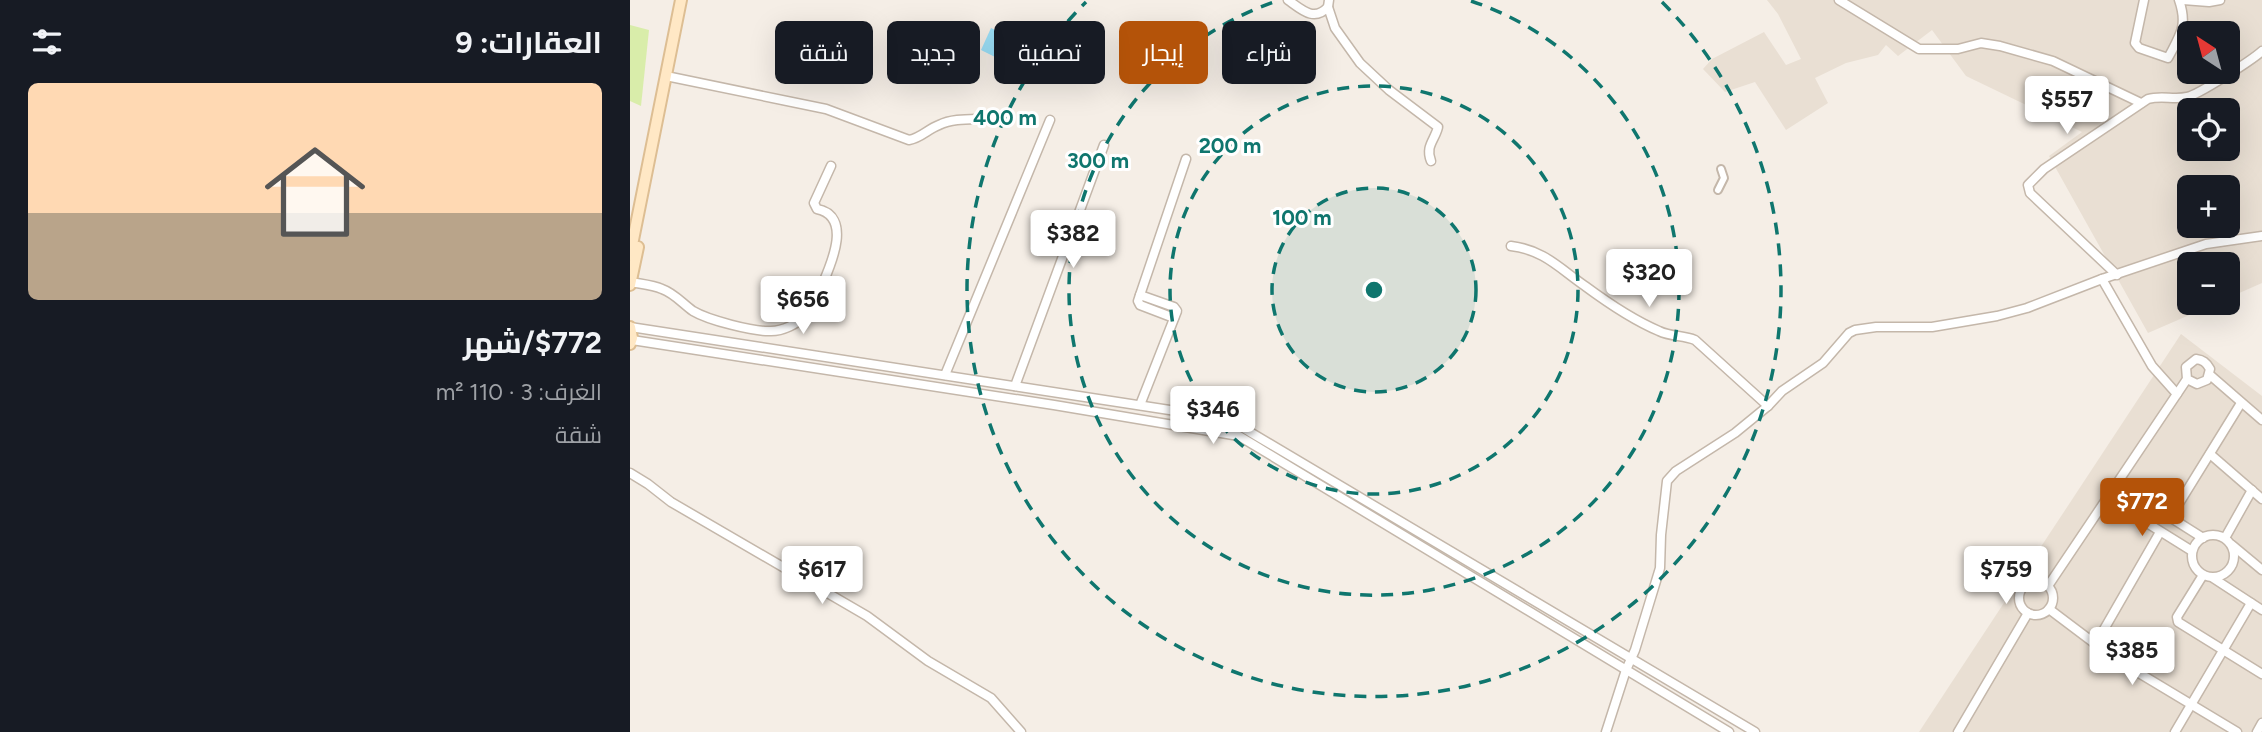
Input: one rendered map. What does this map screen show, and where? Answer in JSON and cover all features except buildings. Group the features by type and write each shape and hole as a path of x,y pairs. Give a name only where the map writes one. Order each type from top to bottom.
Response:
{"main road":[{"path":"630,255 681,0"},
{"path":"630,284 640,234 638,222"},
{"path":"630,327 631,342"}],"street":[{"path":"1288,0 1307,13 1316,15 1322,13 1329,3"},
{"path":"1839,0 1919,49 1951,50 1981,43 2000,46 2053,61 2141,103"},
{"path":"2144,0 2135,43 2139,48 2168,58 2185,18 2181,0 2220,0"},
{"path":"1329,3 1335,28 1360,63 1389,90 1438,127 1429,148 1432,161"},
{"path":"2117,275 2030,193 2028,185 2044,169 2141,103 2159,96 2189,97 2252,60 2262,51"},
{"path":"666,76 826,109 909,140 940,124 994,118"},
{"path":"945,375 1050,120"},
{"path":"1015,386 1104,145"},
{"path":"1140,405 1177,312 1174,307 1140,295 1186,159"},
{"path":"630,284 663,289 700,316 719,322 771,331 799,322 808,314 816,300 836,252 835,227 827,212 817,209 814,203 831,166"},
{"path":"1718,190 1724,178 1721,169"},
{"path":"1606,732 1660,568 1667,481 1676,471 1715,447 1768,406 1782,391 1823,363 1843,338 1855,330 1876,327 1932,327 1997,316 2206,244 2262,236"},
{"path":"1511,246 1528,248 1548,257 1612,305 1660,332 1695,340 1768,406"},
{"path":"2102,279 2152,366 2177,394"},
{"path":"630,327 1228,419 1755,732"},
{"path":"631,342 1054,405 1240,436 1729,732"},
{"path":"2048,586 2187,379 2186,367 2196,359 2207,363 2210,375 2202,383 2191,383 2187,379"},
{"path":"2210,375 2262,420"},
{"path":"2170,518 2241,403"},
{"path":"2210,454 2262,499"},
{"path":"630,473 671,502 867,616 928,661 991,698 1021,732"},
{"path":"2116,483 2203,538"},
{"path":"2225,538 2252,490"},
{"path":"2107,498 2192,551"},
{"path":"2095,645 2160,532"},
{"path":"2262,570 2218,535 2203,538 2192,551 2193,565 2203,575 2213,578 2262,610"},
{"path":"2213,578 2232,568 2235,560 2232,545"},
{"path":"2203,575 2177,621 2222,652 2262,674"},
{"path":"2041,581 2048,586 2053,593 2049,609 2039,614 2028,613 2022,607 2020,591 2025,584 2041,581"},
{"path":"2175,732 2251,603"},
{"path":"2049,609 2114,659 2238,732"},
{"path":"1958,732 2028,613"},
{"path":"2257,732 2262,723"}],"shaded area":[{"path":"1767,0 2262,0 2262,283 2240,293 2240,252 2177,252 2177,315 2189,315 2148,333 2049,156 2082,132 1966,76 1932,30 1898,56 1886,45 1878,55 1846,63 1815,78 1828,103 1786,130 1755,82 1725,92 1703,69 1712,59 1764,32 1786,65 1801,59 1778,14"},
{"path":"2181,334 2262,396 2262,732 1919,732"}],"green space":[{"path":"630,25 649,30 641,106 630,101"}],"water":[{"path":"991,28 994,29 994,56 981,50"}]}
